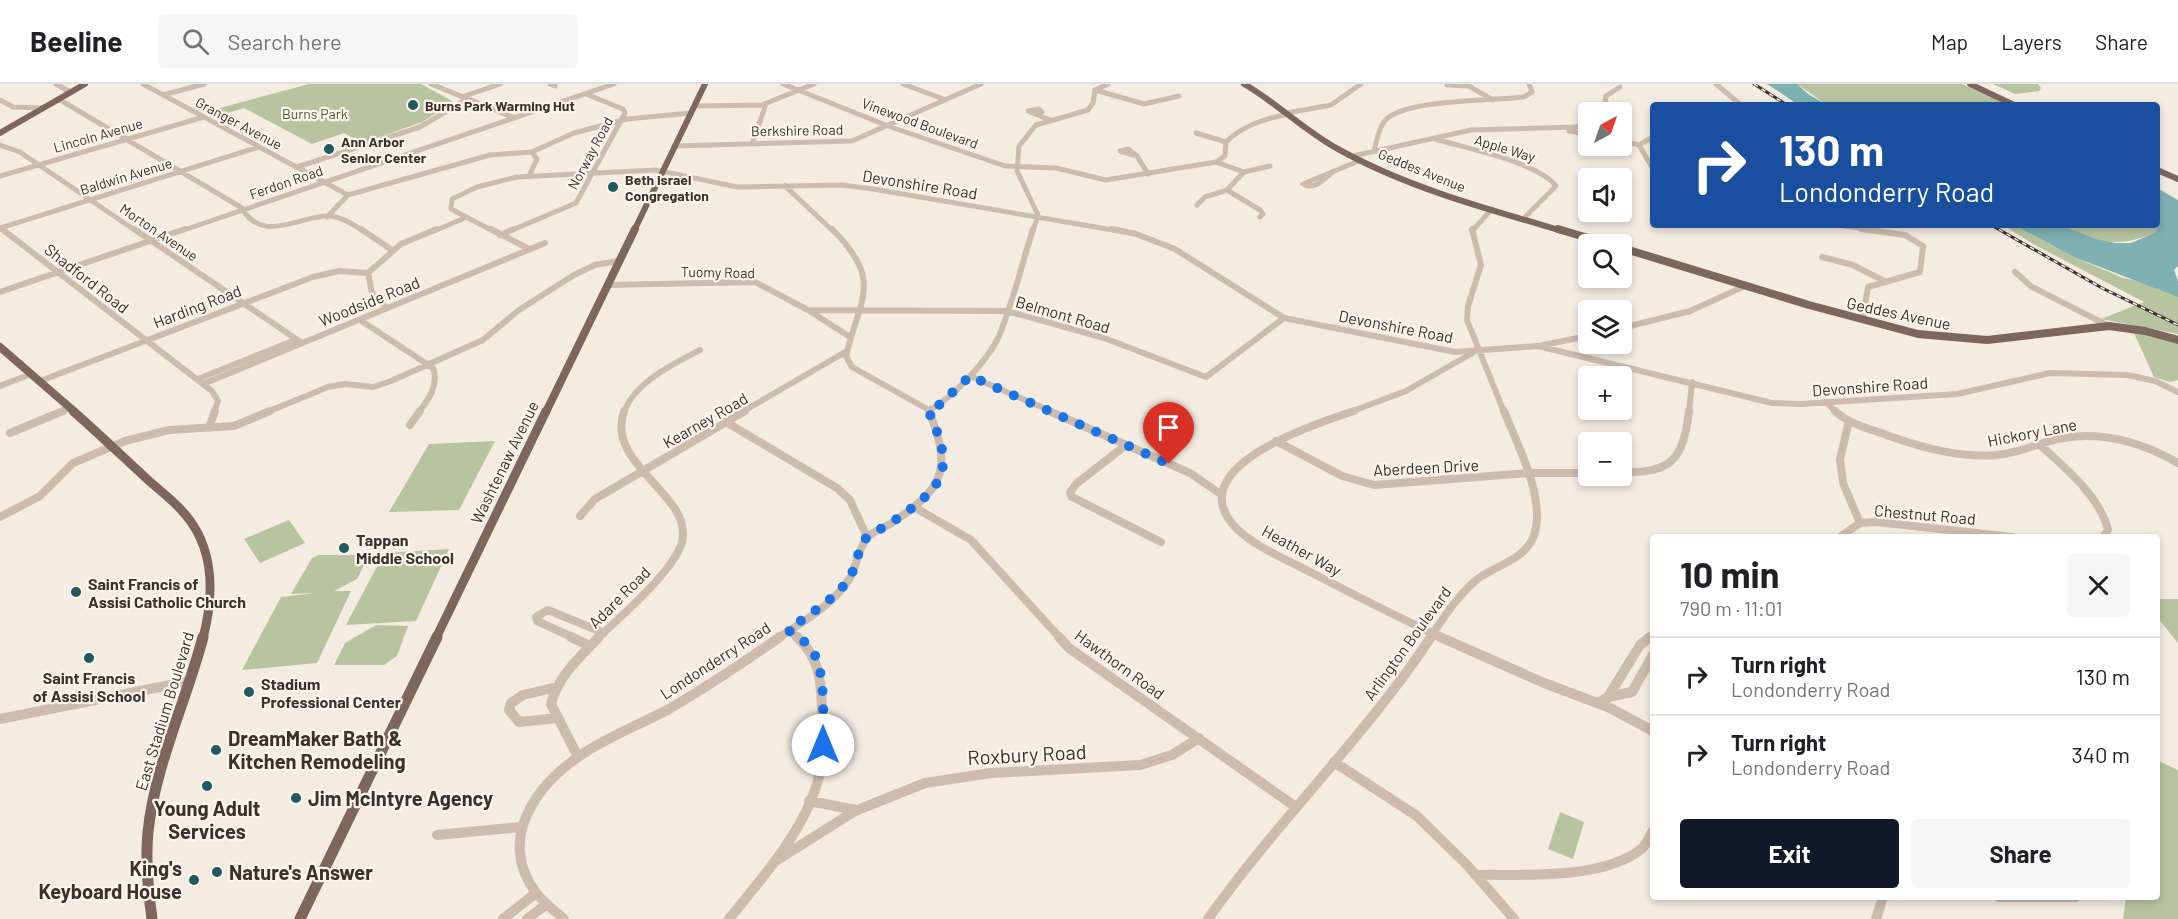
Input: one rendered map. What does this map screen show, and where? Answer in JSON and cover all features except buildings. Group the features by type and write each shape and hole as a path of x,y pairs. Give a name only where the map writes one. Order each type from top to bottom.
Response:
{"main road":[{"path":"0,133 85,84"},
{"name":"Washtenaw Avenue","path":"300,919 705,84"},
{"name":"Geddes Avenue","path":"1244,84 1334,147 1360,160 1449,196 1578,235"},
{"path":"1970,84 2008,102"},
{"path":"2160,171 2178,179"},
{"name":"Geddes Avenue","path":"1632,251 1745,286 1918,334 1973,340 2109,326 2145,331 2178,340"},
{"name":"East Stadium Boulevard","path":"0,347 186,515 207,560 209,616 204,642 162,768 150,820 146,879 152,919"}],"street":[{"path":"56,84 70,92"},
{"name":"Granger Avenue","path":"143,84 348,195"},
{"path":"163,95 204,84"},
{"path":"431,84 464,98 480,101 515,117"},
{"path":"297,167 420,127 464,98 500,84"},
{"name":"Ferdon Road","path":"0,292 614,84"},
{"name":"Vinewood Boulevard","path":"783,84 1017,167"},
{"name":"Vinewood Boulevard","path":"795,84 888,126 1005,166 1062,169 1089,178 1106,180 1216,162"},
{"path":"327,217 348,195 490,156 532,152 574,133 622,120 693,109 762,105 814,84"},
{"path":"903,84 946,100"},
{"name":"Berkshire Road","path":"674,146 852,141 981,84"},
{"path":"1095,90 1108,84"},
{"path":"1216,162 1225,156 1226,142 1235,134 1257,122 1331,105 1361,84"},
{"path":"1374,151 1382,126 1397,113 1530,95 1532,92 1530,84"},
{"path":"1716,84 1737,102"},
{"path":"1447,85 1474,87 1493,100"},
{"path":"1605,102 1606,96 1620,87"},
{"path":"1095,90 1144,104 1179,96"},
{"path":"928,410 939,405 970,376 998,338 1037,217 1037,210 1017,167 1017,153 1026,134 1036,125 1088,110 1093,103 1095,90"},
{"name":"Norway Road","path":"500,235 576,203 625,113 623,109 586,94"},
{"path":"0,100 10,107"},
{"path":"56,100 62,100 181,171 271,229 287,228 327,217 342,219 392,250"},
{"path":"752,144 765,107 762,105"},
{"path":"0,109 43,108"},
{"path":"1039,114 1050,120"},
{"name":"Lincoln Avenue","path":"0,176 204,117"},
{"path":"1353,156 1481,129 1578,125"},
{"path":"1546,128 1578,133"},
{"path":"1196,133 1226,142"},
{"name":"Apple Way","path":"1433,138 1535,169 1550,178 1556,186 1523,219"},
{"path":"1632,143 1639,145 1650,139"},
{"name":"Morton Avenue","path":"0,145 16,150 39,165 300,341"},
{"path":"1639,145 1650,164"},
{"name":"Baldwin Avenue","path":"0,228 259,147"},
{"path":"529,176 537,162 532,152"},
{"path":"1138,156 1148,174"},
{"path":"1333,172 1315,186 1308,187 1303,184 1360,160"},
{"path":"1216,162 1244,172 1270,166"},
{"name":"Devonshire Road","path":"465,218 451,209 449,203 457,195 496,181 529,176 662,171 704,182 737,187 852,186 1105,228 1154,240 1175,249 1284,318 1455,352 1538,346 1778,404 1958,394 2050,373 2127,375 2155,381 2178,392"},
{"path":"1197,205 1205,196 1227,190 1244,172"},
{"path":"726,422 837,488 850,500 867,537 914,507 943,474 944,458 937,428 928,410 864,376 852,367 846,356 850,337 861,312 866,284 864,273 829,228 785,186"},
{"path":"1227,190 1260,210 1263,214 1260,217"},
{"name":"Arlington Boulevard","path":"1208,919 1238,876 1407,673 1466,588 1518,556 1533,538 1537,507 1529,473 1478,350 1466,314 1480,268 1471,233 1477,222 1492,209"},
{"path":"387,308 372,293 368,273 392,250 410,239 465,218 529,249"},
{"name":"Shadford Road","path":"0,228 217,396 218,401 209,428"},
{"path":"1859,228 1894,233 1921,243 1920,272 1868,287 1863,316 1860,319"},
{"name":"Woodside Road","path":"200,382 300,341 360,320 545,243"},
{"path":"1822,256 1853,266 1884,281"},
{"path":"0,517 40,496 73,463 111,446 156,432 239,424 336,385 381,385 483,340 519,310 574,275 595,265 618,261"},
{"name":"Harding Road","path":"40,381 321,274 339,271 368,273"},
{"path":"2015,272 2032,287 2109,326"},
{"name":"Tuomy Road","path":"607,285 755,282 808,310 850,337"},
{"path":"1632,326 1690,311 1745,286"},
{"name":"Belmont Road","path":"808,310 1007,312 1075,328 1198,376 1206,377 1284,318"},
{"path":"360,320 436,373 437,383 410,425"},
{"path":"1538,346 1578,338"},
{"name":"Adare Road","path":"553,688 590,646 666,571 681,544 682,529 674,508 658,484 632,457 622,441 620,427 624,410 635,393 652,376 700,350"},
{"path":"970,376 1190,473 1222,495 1228,479 1237,470 1276,441 1296,430 1398,395 1478,350"},
{"name":"Kearney Road","path":"580,516 595,499 847,351"},
{"path":"0,386 31,374"},
{"path":"1632,471 1659,470 1673,462 1682,444 1692,382"},
{"name":"Hickory Lane","path":"1826,402 1840,417 1908,443 1953,453 1996,455 2065,438 2102,437 2149,449 2178,463"},
{"path":"10,433 70,408"},
{"path":"1850,421 1840,459 1843,483 1860,523"},
{"name":"Aberdeen Drive","path":"1276,441 1342,476 1374,485 1529,473 1578,472"},
{"path":"2039,444 2054,457 2105,517 2108,530 2105,534"},
{"path":"1126,445 1076,484 1070,493 1072,497 1161,542"},
{"name":"Heather Way","path":"1222,495 1224,509 1230,520 1257,544 1433,635 1569,694 1598,703 1650,729"},
{"name":"Hawthorn Road","path":"914,507 971,540 1069,648 1296,807"},
{"name":"Chestnut Road","path":"1844,534 1860,523 1903,524 1987,534"},
{"name":"Londonderry Road","path":"564,919 536,893 521,867 518,851 521,827 530,805 549,783 578,757 697,692 788,630 849,579 867,537"},
{"path":"590,646 537,621 536,616 541,612 555,612 604,633"},
{"path":"729,919 774,862 809,801 822,765 820,669 812,650 788,630"},
{"path":"1608,697 1640,645 1650,637"},
{"path":"1598,703 1608,697 1632,692 1650,660"},
{"path":"0,719 190,681"},
{"path":"558,718 519,722 509,710 511,703 522,695 553,688 551,704 578,757"},
{"name":"Roxbury Road","path":"774,862 858,810 897,792 952,777 1140,765 1172,754 1198,738"},
{"path":"1334,762 1417,816 1514,919"},
{"path":"809,801 830,807 858,810"},
{"path":"437,836 521,827"},
{"path":"1475,875 1559,873 1606,865 1640,850 1650,835"},
{"path":"502,919 536,893"},
{"path":"1876,919 1883,900"},
{"path":"527,919 547,904"}],"green space":[{"name":"Burns Park","path":"309,84 421,84 454,102 422,122 363,143 344,133 312,144 244,108 214,117 205,112"},
{"path":"1797,84 1962,84 2001,102 1823,102"},
{"path":"1993,84 2038,84 2041,88 2039,91 2015,94"},
{"path":"2008,228 2020,228 2074,257 2123,278 2178,288 2178,334 2101,319 2144,302 2033,244"},
{"path":"2067,228 2157,228 2155,233 2129,241 2107,241 2085,236"},
{"path":"2133,331 2178,342 2178,380 2170,382 2154,377"},
{"path":"495,441 459,510 389,512 429,444"},
{"path":"289,520 305,543 260,563 244,539"},
{"path":"449,549 416,621 346,625 384,553"},
{"path":"319,555 369,555 357,579 334,591 351,591 317,663 242,670 281,597 316,593 291,594 312,558"},
{"path":"2160,599 2178,599 2178,643 2160,621"},
{"path":"376,625 408,626 397,656 384,665 334,665 345,643"},
{"path":"2160,761 2178,770 2178,919 2123,919 2126,900 2160,900"},
{"path":"1560,812 1584,822 1573,859 1548,849"}],"water":[{"path":"1767,84 1797,84 1822,102 1794,102"},
{"path":"2160,190 2178,200 2178,266 2174,270 2178,281 2178,297 2074,257 2020,228 2068,228 2096,239 2116,243 2131,243 2155,233 2157,228 2160,228"}],"railway":[{"path":"1754,84 1782,102"},
{"path":"1996,228 2102,288 2178,325"}],"place":[{"name":"Burns Park Warming Hut","path":"413,105"},
{"name":"Ann Arbor Senior Center","path":"329,149"},
{"name":"Beth Israel Congregation","path":"613,187"},
{"name":"Tappan Middle School","path":"344,548"},
{"name":"Saint Francis of Assisi Catholic Church","path":"76,592"},
{"name":"Saint Francis of Assisi School","path":"89,658"},
{"name":"Stadium Professional Center","path":"249,692"},
{"name":"DreamMaker Bath & Kitchen Remodeling","path":"216,750"},
{"name":"Young Adult Services","path":"207,786"},
{"name":"Jim McIntyre Agency","path":"296,798"},
{"name":"Nature's Answer","path":"217,872"},
{"name":"King's Keyboard House","path":"194,880"}],"route":[{"path":"823,745 821,680 817,659 805,642 788,630 817,609 849,579 867,537 882,530 914,507 943,474 944,458 937,428 928,410 948,398 970,376 1169,464"}]}
